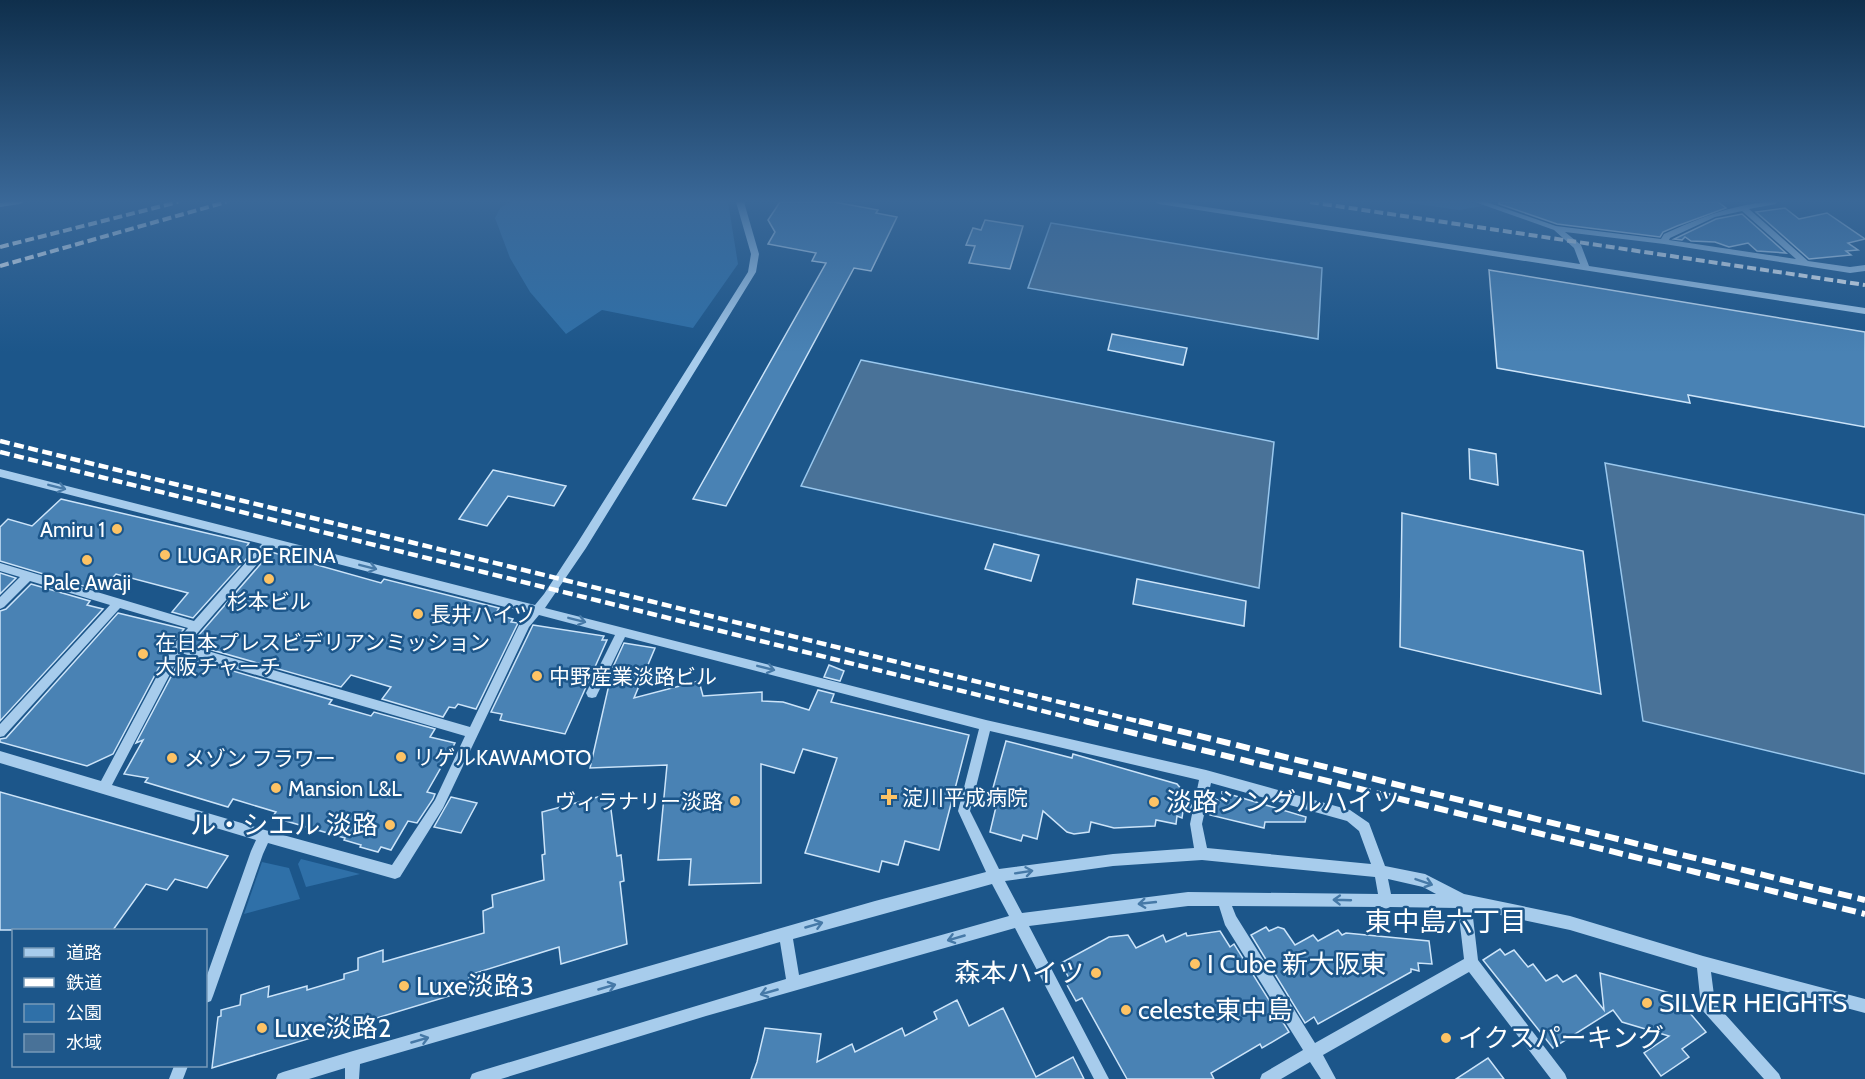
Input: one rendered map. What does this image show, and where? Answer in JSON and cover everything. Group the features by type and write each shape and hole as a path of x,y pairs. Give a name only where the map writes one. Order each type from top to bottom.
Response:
{"street":[{"path":"0,757 265,836 396,872 439,804 525,624 548,597 582,545 752,272 755,252"},
{"path":"1485,252 1865,311"},
{"path":"1580,252 1585,267"},
{"path":"1731,252 1850,270 1865,268"},
{"path":"1793,252 1806,264"},
{"path":"0,473 986,725 1206,776 1350,816 1364,827 1380,871 1386,902"},
{"path":"104,788 178,647 270,542"},
{"path":"0,567 196,626"},
{"path":"0,604 29,575"},
{"path":"0,732 118,603"},
{"path":"592,693 622,631"},
{"path":"178,647 473,733"},
{"path":"986,725 964,811 1102,1079"},
{"path":"1202,854 1196,824 1206,776"},
{"path":"207,993 257,851 265,836"},
{"path":"283,1079 630,981 785,934 997,876 1113,860 1202,854 1380,871 1425,881 1464,901"},
{"path":"477,1079 1019,920 1188,899 1464,901 1570,923 1703,963 1865,1006"},
{"path":"1223,899 1230,920 1329,1079"},
{"path":"1464,901 1471,963 1560,1079"},
{"path":"785,934 794,985"},
{"path":"1267,1079 1471,963"},
{"path":"1703,963 1708,1006 1774,1079"},
{"path":"352,1079 353,1058"}],"green space":[{"path":"508,252 736,252 738,264 693,328 602,310 566,334 530,292"},
{"path":"301,859 360,874 306,887 298,864"},
{"path":"262,862 289,868 300,899 244,914"}],"water":[{"path":"1041,252 1228,252 1322,268 1318,339 1028,288"},
{"path":"861,360 1274,442 1259,588 801,486"},
{"path":"1605,463 1865,515 1865,774 1643,721"}],"building":[{"path":"813,252 880,252 871,271 854,268 726,506 693,499 826,263 812,261 816,253"},
{"path":"973,252 1015,252 1010,269 969,263"},
{"path":"1802,252 1848,252 1851,255 1809,259"},
{"path":"1489,270 1865,332 1865,427 1688,395 1690,403 1497,368"},
{"path":"1112,334 1187,348 1183,365 1108,350"},
{"path":"1469,449 1496,454 1498,485 1470,479"},
{"path":"493,470 566,486 554,506 508,496 487,526 459,519"},
{"path":"61,499 249,543 247,546 256,548 193,618 172,612 188,593 116,574 100,591 0,561 0,527 8,519 32,526"},
{"path":"1402,513 1583,551 1601,694 1400,647"},
{"path":"994,544 1039,555 1031,581 985,569"},
{"path":"271,552 381,583 384,579 499,608 496,613 498,615 513,619 511,622 518,623 476,709 458,704 455,708 449,707 443,717 382,699 391,687 351,675 341,687 191,644"},
{"path":"0,573 16,578 0,594"},
{"path":"1137,579 1246,601 1244,626 1133,604"},
{"path":"31,584 90,601 87,605 103,609 0,721 0,611 6,609"},
{"path":"118,613 184,629 172,643 113,754 87,766 0,742 0,739 6,738"},
{"path":"533,625 604,636 602,640 607,640 565,734 500,720 502,714 491,712"},
{"path":"624,643 655,648 634,698 699,681 703,696 762,692 762,701 783,702 809,710 818,690 834,694 831,702 969,735 939,850 905,841 898,865 882,861 879,872 805,853 837,758 803,749 794,773 761,764 761,883 689,885 691,859 658,860 667,765 590,768 613,667"},
{"path":"182,656 332,700 329,704 371,716 374,712 435,729 430,737 455,743 427,792 435,794 433,799 417,823 408,821 391,850 381,847 378,852 360,847 361,845 344,840 345,838 272,817 276,812 233,799 228,807 145,782 148,778 124,774 143,740 136,743"},
{"path":"829,665 844,671 840,681 824,677"},
{"path":"1006,741 1072,758 1073,754 1177,784 1192,802 1190,814 1183,811 1182,818 1177,816 1176,824 1156,820 1155,826 1114,828 1091,822 1089,832 1074,834 1067,832 1043,811 1037,839 1023,835 1021,841 990,832 1000,790 993,788"},
{"path":"0,792 228,856 207,888 175,879 167,890 146,884 114,929 0,930"},
{"path":"1222,792 1306,817 1305,822 1265,822 1264,828 1210,815 1211,798 1222,801"},
{"path":"609,794 617,856 621,855 624,881 620,882 627,944 561,964 559,947 469,975 469,990 212,1068 218,1017 221,1016 221,1010 240,1005 241,995 269,986 268,997 307,986 307,990 344,979 344,974 358,970 358,958 383,950 383,962 484,933 483,911 493,907 492,895 544,880 542,812"},
{"path":"451,797 477,803 461,833 434,827"},
{"path":"1266,927 1269,931 1278,927 1284,929 1295,945 1313,935 1318,941 1338,930 1342,935 1346,933 1429,941 1432,964 1418,963 1419,971 1411,969 1411,972 1318,1024 1314,1017 1305,1023 1251,935"},
{"path":"1220,931 1230,947 1234,944 1289,1032 1262,1048 1260,1044 1211,1073 1214,1079 1127,1079 1082,998 1076,1001 1067,985 1071,982 1061,963 1109,937 1128,935 1136,948 1163,935 1166,942 1186,933 1187,936"},
{"path":"1500,949 1505,955 1514,950 1528,967 1533,964 1546,981 1557,975 1563,982 1576,975 1604,1010 1600,973 1684,997 1689,1012 1706,1032 1682,1049 1689,1057 1661,1076 1644,1053 1669,1036 1622,1022 1613,1010 1553,1048 1483,960"},
{"path":"957,1000 969,1026 1003,1008 1036,1077 1073,1057 1084,1079 751,1079 765,1028 821,1034 817,1062 852,1044 855,1052 902,1028 905,1036 937,1019 934,1012"},
{"path":"1488,1058 1504,1079 1456,1079"}],"railway":[{"path":"0,266 48,252"},
{"path":"1647,252 1865,285"},
{"path":"0,441 1145,723"},
{"path":"0,452 1091,723"},
{"path":"1085,721 1865,914"},
{"path":"1139,721 1865,900"}],"place":[{"name":"Amiru 1","path":"117,529"},
{"name":"LUGAR DE REINA","path":"165,555"},
{"name":"Pale Awaji","path":"87,560"},
{"name":"杉本ビル","path":"269,579"},
{"name":"長井ハイツ","path":"418,614"},
{"name":"在日本プレスビデリアンミッション 大阪チャーチ","path":"143,654"},
{"name":"中野産業淡路ビル","path":"537,676"},
{"name":"リゲルKAWAMOTO","path":"401,757"},
{"name":"メゾン フラワー","path":"172,758"},
{"name":"Mansion L&L","path":"276,788"},
{"name":"淀川平成病院","path":"889,797"},
{"name":"ヴィラナリー淡路","path":"735,801"},
{"name":"淡路シングルハイツ","path":"1154,802"},
{"name":"ル・シエル 淡路","path":"390,825"},
{"name":"I Cube 新大阪東","path":"1195,964"},
{"name":"森本ハイツ","path":"1096,973"},
{"name":"Luxe淡路3","path":"404,986"},
{"name":"SILVER HEIGHTS","path":"1647,1003"},
{"name":"celeste東中島","path":"1126,1010"},
{"name":"Luxe淡路2","path":"262,1028"},
{"name":"イクスパーキング","path":"1446,1038"}],"district":[{"name":"東中島六丁目","path":"1446,921"}]}
